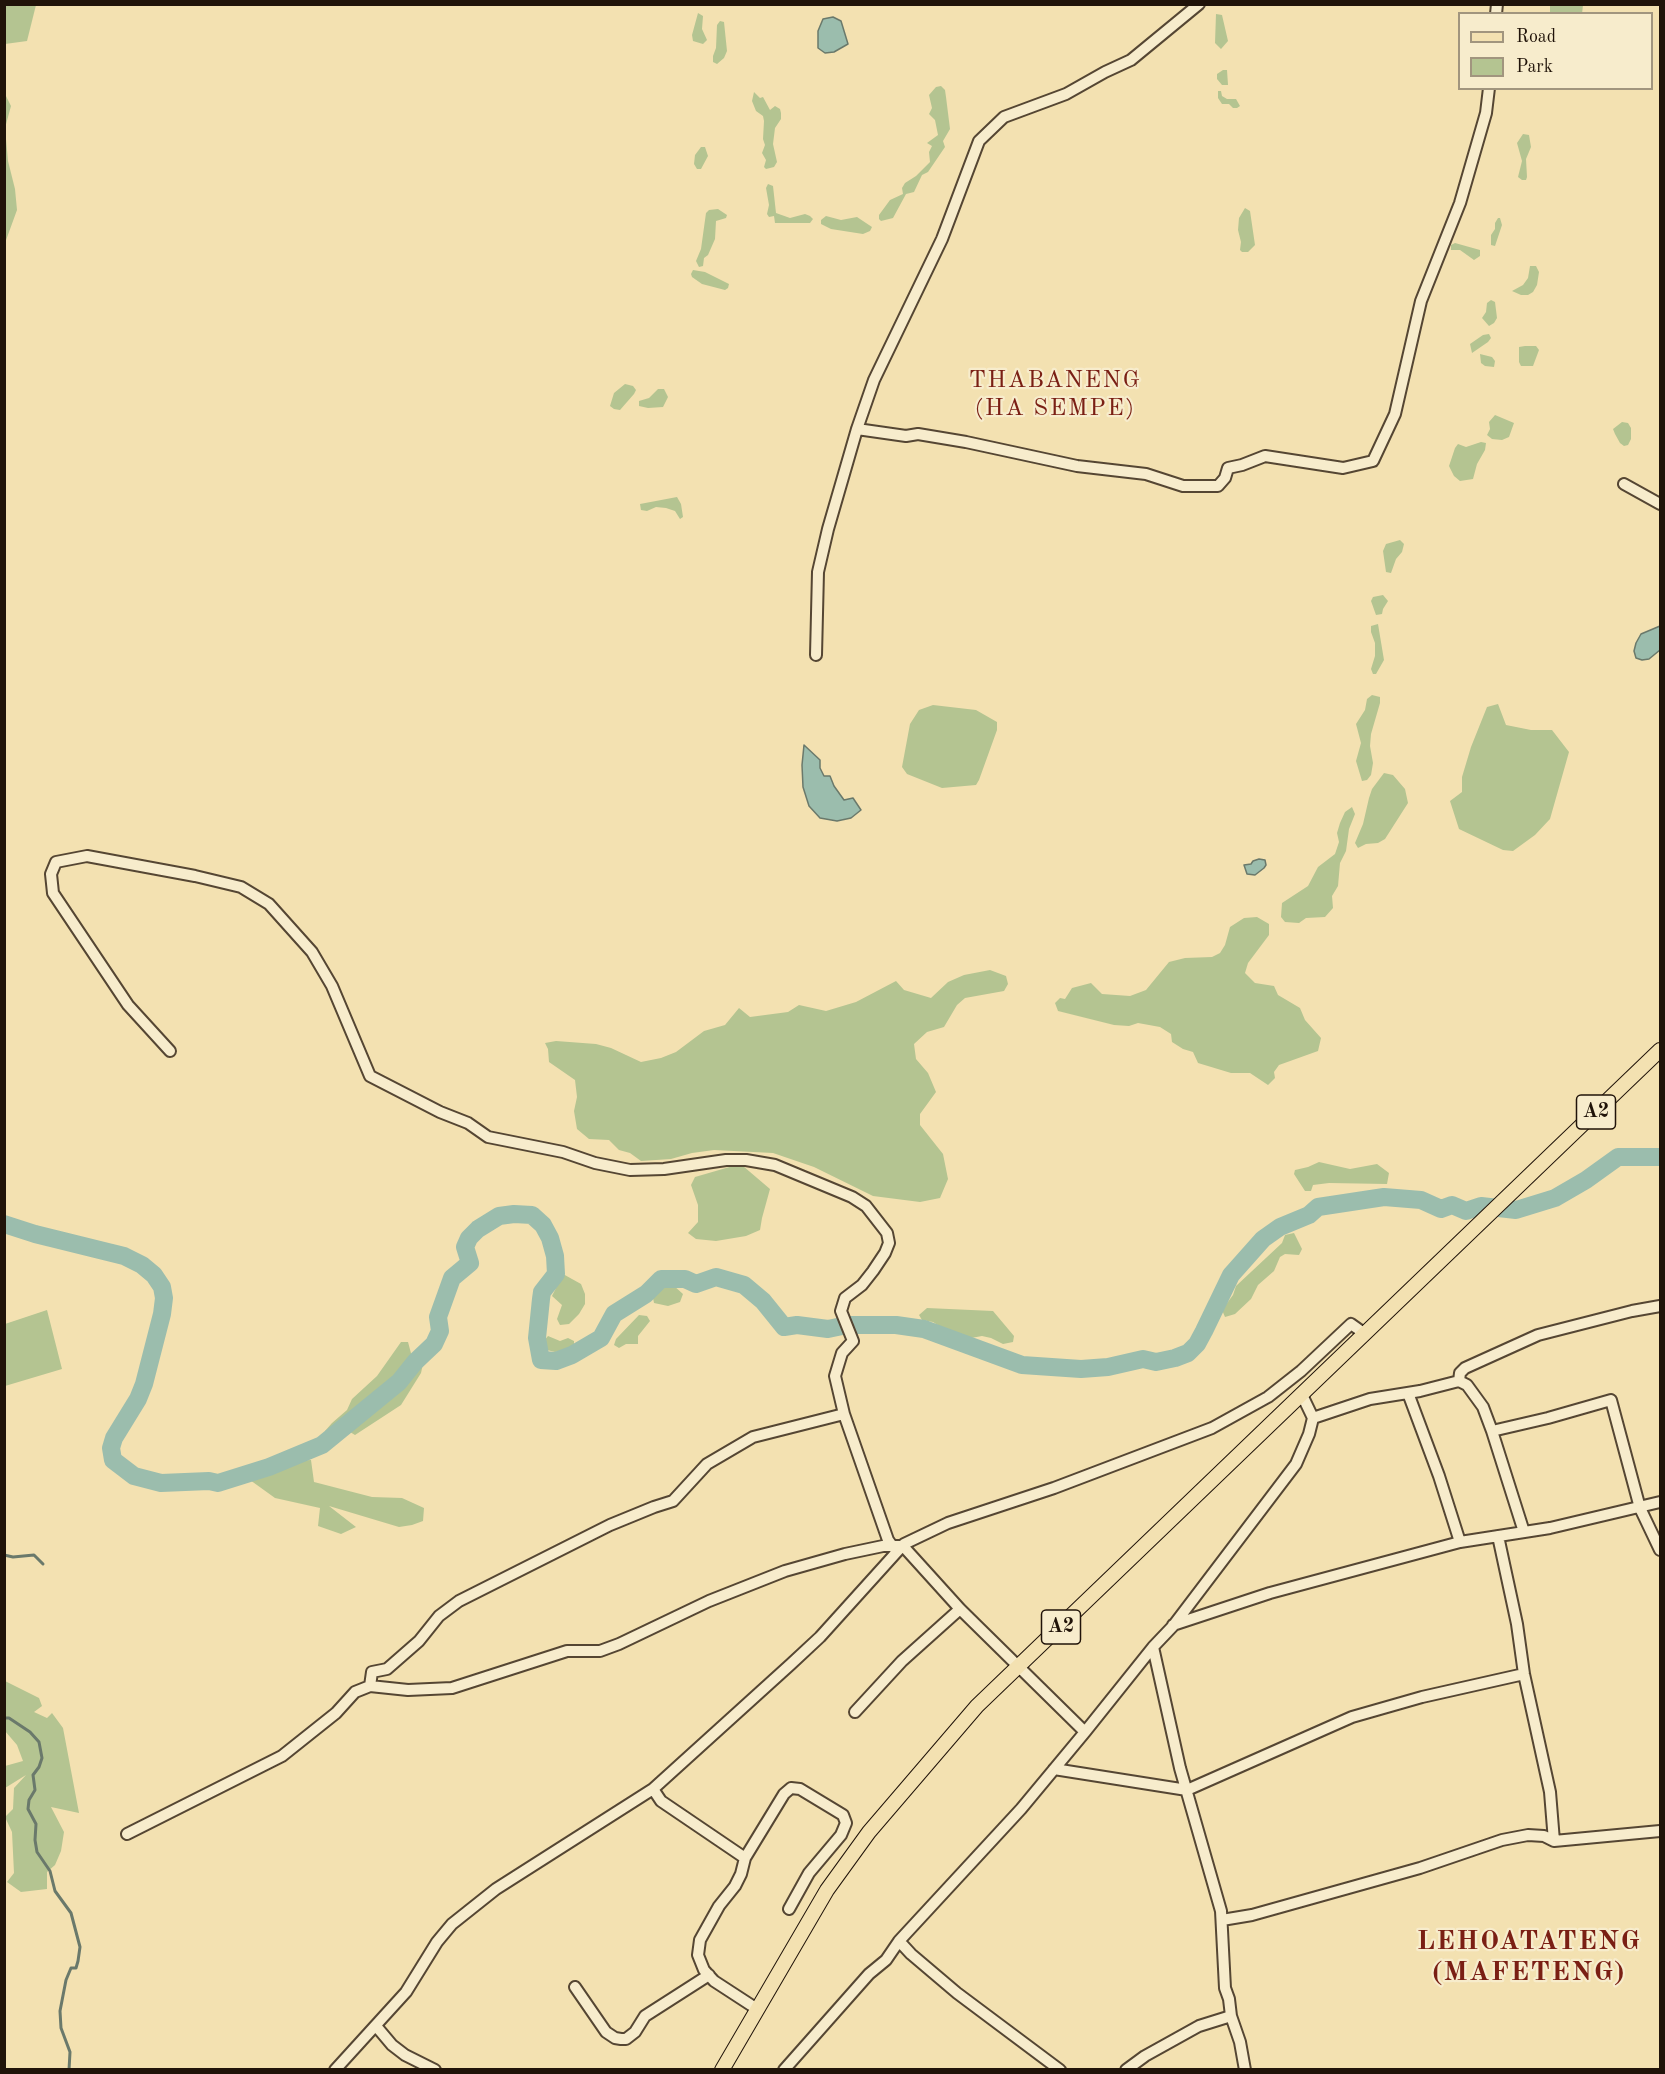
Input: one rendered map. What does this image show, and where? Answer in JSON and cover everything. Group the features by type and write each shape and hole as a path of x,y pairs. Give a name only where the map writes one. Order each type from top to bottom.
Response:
{"main road":[{"name":"A2","path":"722,2070 827,1890 868,1832 977,1706 1660,1050"}],"street":[{"path":"816,655 818,572 857,429 874,380 942,240 979,141 1004,117 1066,94 1131,60 1199,4"},
{"path":"857,429 956,440 1077,466 1146,474 1183,486 1218,486 1225,478 1228,468 1264,456 1343,468 1373,461 1395,414 1421,301 1460,203 1486,113 1489,90"},
{"path":"1624,484 1660,504"},
{"path":"171,1051 128,1005 53,893 51,874 56,862 87,856 184,874 241,887 269,904 312,952 332,986 370,1076 468,1124 489,1137 563,1152 595,1163 630,1170 664,1169 726,1160 746,1160 775,1165 852,1197 866,1206 887,1233 889,1242 885,1253 873,1271 862,1285 845,1298 842,1311 853,1341 842,1353 834,1376 844,1414 888,1540 898,1546 1085,1732"},
{"path":"1459,1381 1460,1373 1465,1368 1538,1335 1660,1306"},
{"path":"128,1834 282,1756 336,1713 355,1692 370,1686 408,1690 452,1688 567,1652 600,1651 709,1601 784,1572 867,1548 898,1546 948,1523 1054,1488 1212,1428 1268,1397 1301,1371 1351,1324 1365,1334"},
{"path":"1312,1418 1370,1399 1459,1381 1467,1385 1483,1407 1524,1532"},
{"path":"1408,1393 1439,1476 1460,1542"},
{"path":"789,2068 869,1974 886,1960 899,1941 1021,1809 1153,1647 1173,1626 1296,1464 1309,1434 1312,1418 1302,1395"},
{"path":"1492,1431 1611,1400 1640,1508 1660,1550"},
{"path":"370,1686 372,1672 387,1670 419,1641 439,1616 459,1601 610,1526 673,1501 707,1464 753,1437 844,1414"},
{"path":"1173,1626 1290,1587 1460,1542 1524,1532 1660,1502"},
{"path":"1498,1536 1517,1624 1524,1674 1550,1792 1554,1841"},
{"path":"335,2070 406,1992 437,1942 452,1924 496,1889 653,1789 820,1637 898,1546"},
{"path":"855,1712 902,1662 960,1609"},
{"path":"1153,1647 1187,1790 1222,1920 1225,1988 1245,2070"},
{"path":"1054,1769 1187,1790 1352,1717 1422,1697 1524,1674"},
{"path":"757,2009 733,1994 704,1970 699,1955 700,1940 719,1906 735,1886 745,1858 784,1794 791,1788 800,1789 843,1815 846,1828 809,1873 789,1909"},
{"path":"653,1789 661,1801 745,1858"},
{"path":"1222,1920 1252,1915 1420,1868 1502,1840 1528,1835 1544,1836 1554,1841 1660,1832"},
{"path":"899,1941 957,1993 1060,2070"},
{"path":"575,1987 606,2032 621,2040 635,2032 645,2016 709,1975"},
{"path":"1126,2070 1145,2056 1199,2026 1231,2016"},
{"path":"376,2026 392,2045 405,2055 435,2070"}],"green space":[{"path":"1550,4 1583,5 1582,12 1550,12"},
{"path":"4,5 36,5 27,41 5,44"},
{"path":"698,13 703,16 702,29 707,40 703,44 693,41 692,35"},
{"path":"1216,14 1222,15 1228,41 1221,49 1215,43"},
{"path":"720,21 724,22 727,51 724,58 717,64 713,62 713,56 716,48 717,25"},
{"path":"1227,70 1228,85 1222,85 1217,79 1217,74"},
{"path":"941,86 945,90 950,129 943,141 945,147 928,172 922,175 914,192 906,194 893,218 881,221 879,215 890,200 903,194 902,188 905,183 930,162 929,152 932,146 927,143 938,135 935,120 929,114 932,108 929,95 936,87"},
{"path":"1218,91 1221,91 1222,96 1227,99 1236,99 1240,106 1233,108 1229,104 1222,104 1218,98"},
{"path":"754,92 760,98 763,97 770,110 775,106 780,109 781,113 781,119 775,128 773,144 777,162 774,167 766,169 764,167 766,160 762,153 765,145 764,121 752,101"},
{"path":"5,94 11,106 5,128"},
{"path":"5,128 8,161 15,189 17,210 5,243"},
{"path":"1523,134 1529,135 1531,147 1526,159 1526,180 1518,177 1522,161 1517,143"},
{"path":"701,147 705,147 708,156 701,169 697,169 694,164 695,155"},
{"path":"768,184 773,186 776,213 790,218 805,214 813,219 810,223 775,223 774,216 769,217 767,214 769,205 766,188"},
{"path":"1245,208 1250,211 1255,245 1248,252 1242,252 1238,230 1239,218"},
{"path":"718,209 727,215 726,218 716,221 715,239 708,255 704,258 703,266 699,267 696,261 701,249 706,213 709,210"},
{"path":"826,216 841,220 857,217 872,227 870,231 863,234 831,229 821,224 821,220"},
{"path":"1498,218 1502,225 1495,246 1491,245 1491,235"},
{"path":"1455,243 1480,250 1480,256 1474,260 1460,250 1451,250 1451,245"},
{"path":"1530,266 1536,266 1539,272 1537,285 1533,292 1521,295 1512,291 1523,285 1528,278"},
{"path":"693,270 705,272 729,284 728,288 725,290 702,284 692,277"},
{"path":"1491,300 1495,302 1497,318 1489,326 1482,318 1486,312 1487,303"},
{"path":"1489,334 1491,338 1488,342 1472,353 1470,344 1483,335"},
{"path":"1536,346 1539,350 1533,366 1521,366 1519,362 1519,347"},
{"path":"1480,354 1492,357 1495,361 1494,367 1481,363"},
{"path":"625,384 633,386 636,390 620,410 614,409 610,406 614,393"},
{"path":"658,389 664,389 668,397 663,407 639,406 639,401 649,398"},
{"path":"1495,415 1514,423 1509,437 1502,440 1492,439 1487,435 1490,429 1489,422"},
{"path":"1622,422 1628,423 1631,428 1631,439 1628,445 1624,446 1613,429"},
{"path":"1481,442 1486,443 1485,450 1477,464 1473,479 1460,481 1454,476 1449,466 1455,448 1458,444 1466,447"},
{"path":"677,497 681,504 683,517 680,519 675,511 666,508 641,510 640,504"},
{"path":"1400,540 1404,544 1402,552 1396,559 1391,573 1386,572 1383,551 1386,544"},
{"path":"1383,595 1388,601 1382,614 1376,615 1371,601 1373,597"},
{"path":"1378,624 1384,660 1376,674 1373,674 1371,669 1375,656 1375,643 1371,626"},
{"path":"1372,695 1380,697 1380,703 1371,734 1370,746 1373,763 1371,775 1367,780 1362,781 1356,761 1361,743 1356,724 1365,710 1367,699"},
{"path":"1498,704 1506,725 1531,730 1552,730 1569,752 1550,819 1535,835 1513,851 1503,850 1459,829 1450,801 1462,792 1462,777 1487,707"},
{"path":"933,705 976,710 997,722 997,730 976,785 942,788 907,774 902,767 910,724 919,710"},
{"path":"1384,773 1393,775 1405,789 1408,803 1385,839 1358,848 1355,843 1363,824 1372,789"},
{"path":"1352,807 1355,814 1349,829 1346,851 1340,863 1338,886 1332,896 1333,908 1325,917 1306,918 1299,923 1285,922 1281,917 1282,903 1308,886 1318,867 1335,854 1339,842 1337,833 1340,823 1345,812"},
{"path":"1257,917 1269,924 1269,935 1248,963 1245,973 1255,983 1274,986 1278,995 1300,1008 1305,1020 1321,1038 1318,1051 1279,1065 1274,1072 1275,1078 1268,1085 1250,1073 1231,1073 1198,1063 1193,1052 1172,1042 1171,1034 1160,1027 1138,1023 1129,1026 1114,1025 1058,1011 1055,1003 1060,998 1065,999 1072,988 1091,983 1102,994 1130,996 1146,990 1169,962 1185,958 1212,957 1220,953 1230,927 1244,918"},
{"path":"990,970 1006,976 1008,984 1004,991 965,998 957,1005 944,1027 927,1032 914,1044 916,1059 928,1073 936,1092 920,1114 920,1125 943,1154 948,1179 940,1198 920,1202 873,1196 814,1167 773,1153 714,1150 671,1159 641,1161 630,1153 619,1150 609,1140 589,1139 577,1129 574,1111 577,1097 575,1080 549,1062 545,1043 556,1041 596,1044 611,1048 641,1062 676,1052 704,1031 725,1025 739,1008 750,1017 788,1012 799,1005 826,1011 856,1002 896,981 904,990 931,998 948,982 964,975"},
{"path":"1319,1162 1350,1169 1377,1164 1389,1173 1387,1184 1329,1183 1313,1185 1311,1191 1305,1191 1294,1174 1295,1170"},
{"path":"733,1166 743,1166 770,1189 760,1230 746,1236 716,1241 696,1239 688,1233 698,1222 698,1205 691,1185 695,1177"},
{"path":"1294,1233 1302,1249 1299,1255 1285,1254 1280,1257 1274,1271 1258,1285 1251,1299 1235,1314 1225,1317 1222,1310 1233,1295 1236,1286 1282,1243 1285,1235"},
{"path":"563,1274 581,1284 585,1294 585,1304 569,1324 560,1325 557,1319 562,1305 552,1296"},
{"path":"664,1284 673,1285 683,1294 680,1302 668,1306 654,1303 656,1290"},
{"path":"927,1308 993,1311 1014,1336 1013,1342 1003,1344 982,1336 956,1337 933,1322 922,1320 919,1315"},
{"path":"47,1310 62,1369 5,1386 5,1324"},
{"path":"639,1315 647,1316 650,1321 638,1336 638,1344 626,1344 619,1348 614,1345 616,1339"},
{"path":"548,1336 560,1341 568,1338 574,1341 574,1348 555,1352 543,1349 542,1343"},
{"path":"401,1342 408,1342 412,1357 423,1364 421,1373 401,1405 355,1435 350,1432 352,1427 349,1420 327,1435 325,1431 347,1410 352,1399 377,1376"},
{"path":"311,1460 314,1482 372,1497 402,1498 424,1508 423,1521 399,1527 329,1506 356,1527 341,1534 318,1526 320,1508 275,1498 250,1480 290,1461"},
{"path":"5,1681 39,1698 42,1706 34,1712 47,1718 52,1713 63,1728 79,1813 51,1807 64,1832 61,1851 55,1865 47,1872 47,1889 21,1892 7,1882 14,1873 12,1832 5,1817 13,1809 14,1788 26,1775 5,1788 5,1766 23,1761 17,1745 5,1731"}],"shaded area":[{"path":"833,17 841,21 848,44 834,52 825,53 818,48 818,31 823,19"},
{"path":"1660,626 1660,650 1649,659 1636,658 1634,651 1641,634"},
{"path":"804,745 820,760 820,768 824,776 830,776 844,800 853,798 861,810 851,818 837,821 820,818 809,806 803,787"},
{"path":"1259,859 1265,860 1264,868 1255,875 1247,874 1244,865"}],"waterway":[{"path":"4,1224 124,1256 142,1265 154,1275 162,1287 164,1298 162,1314 144,1384 138,1399 114,1438 111,1448 113,1460 134,1476 161,1483 209,1481 218,1483 269,1467 322,1445 399,1382 434,1344 440,1331 438,1317 452,1278 470,1263 465,1247 469,1238 478,1229 499,1216 532,1215 543,1225 550,1238 555,1256 556,1274 542,1292 537,1338 541,1360 556,1361 572,1355 601,1338 614,1314 646,1294 661,1279 685,1279 696,1284 716,1277 744,1285 763,1301 784,1327 797,1325 828,1329 847,1325 896,1325 924,1329 1022,1365 1081,1369 1108,1367 1143,1359 1156,1362 1188,1353 1197,1344 1231,1275 1263,1239 1280,1227 1309,1215 1318,1207 1384,1197 1421,1200 1441,1209 1452,1205 1466,1211 1481,1206 1516,1210 1555,1198 1586,1180 1618,1157 1660,1157"},
{"path":"4,1555 13,1557 34,1555 43,1564"},
{"path":"4,1718 9,1718 30,1732 39,1742 42,1758 33,1775 35,1790 29,1800 28,1809 36,1824 37,1852 50,1871 55,1891 71,1913 80,1947 76,1968 71,1968 66,1980 60,2011 61,2028 70,2052 69,2070"}],"district":[{"name":"THABANENG (HA SEMPE)","path":"1055,395"},
{"name":"LEHOATATENG (MAFETENG)","path":"1529,1958"}]}
